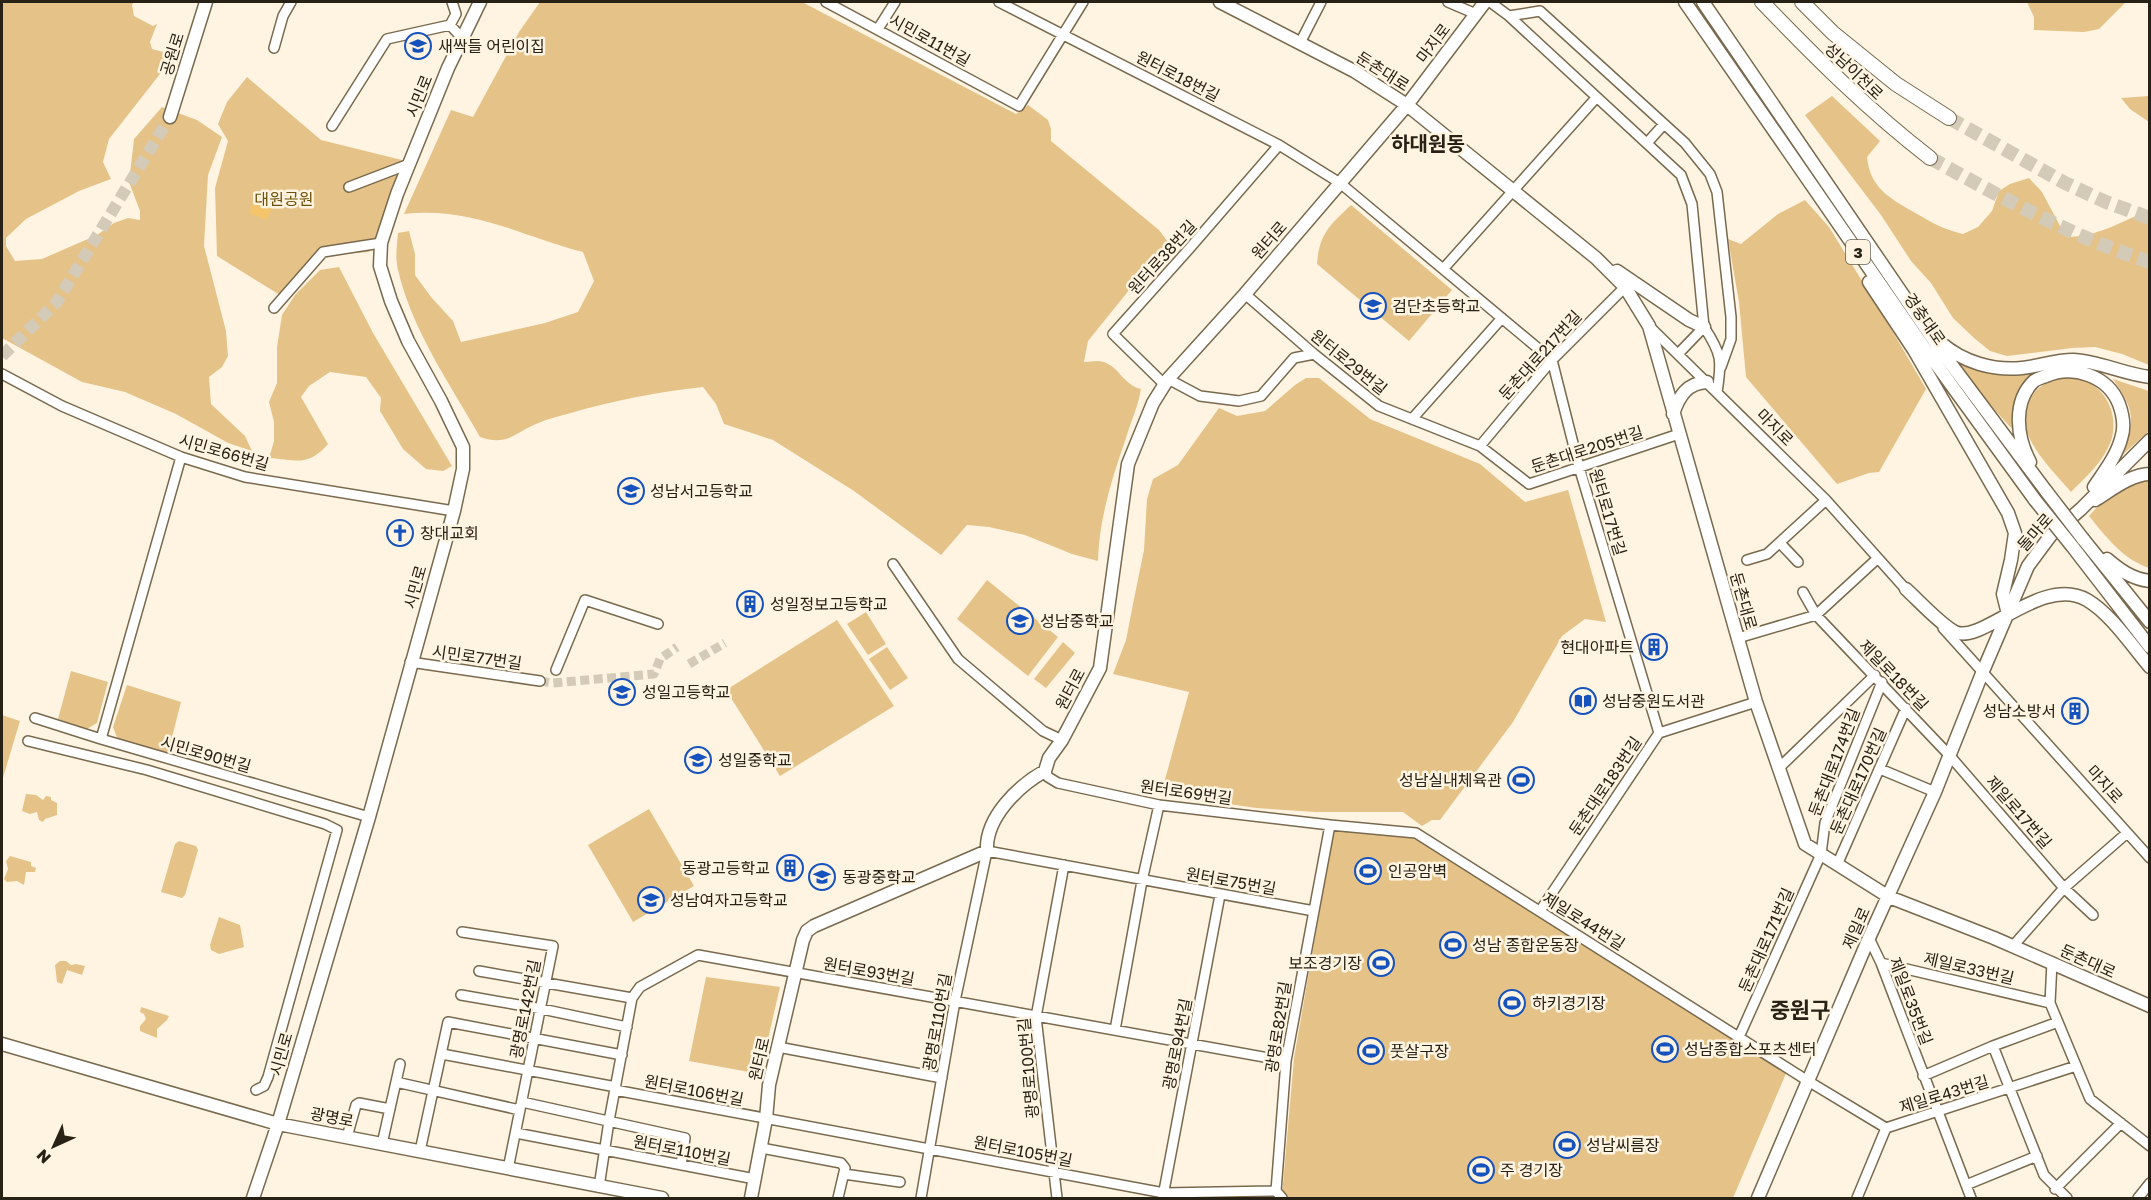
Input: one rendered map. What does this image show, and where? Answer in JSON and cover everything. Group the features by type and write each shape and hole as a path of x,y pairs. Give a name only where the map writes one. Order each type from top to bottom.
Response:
{"highway":[{"name":"성남이천로","path":"1762,2 1808,50 1885,123 1930,158"},
{"name":"성남이천로","path":"1802,2 1833,33 1896,84 1949,118"}],"main road":[{"name":"공원로","path":"170,117 206,2"},
{"name":"시민로","path":"253,1198 278,1124 369,817 454,511 463,469 463,447 408,341 391,301 380,266 381,243 409,164 448,68 480,2"},
{"name":"둔촌대로","path":"1220,2 1354,71 1407,105 1596,258 1625,287 1649,326 1756,702 1805,844 1889,897 2052,962 2150,1006"},
{"name":"마지로","path":"1407,105 1476,14 1488,2"},
{"name":"경충대로","path":"1685,2 1970,413 2150,647"},
{"name":"경충대로","path":"1703,2 1921,321 2046,491 2150,622"},
{"name":"원터로","path":"751,1198 766,1119 769,1085 803,939 807,931 987,851 987,842 996,818 1003,807 1031,779 1045,771 1049,758 1062,740 1100,668 1128,464 1153,403 1166,382 1245,294 1407,105"},
{"path":"1772,129 1804,183 1914,350 2008,513 2015,533 2002,594 2008,614"},
{"path":"1596,258 1689,320 1704,327"},
{"path":"1921,321 1941,344 1957,356 1996,369 2021,368 2071,360 2150,377"},
{"path":"2046,491 2025,453 2018,414 2024,396 2035,380 2056,372 2080,371 2100,380 2115,395 2123,414 2122,437 2114,456 2081,509"},
{"path":"1673,414 1677,401 1686,390 1695,382 1707,382"},
{"name":"돌마로","path":"1983,671 2028,566 2051,535 2081,509 2150,440"},
{"path":"2081,509 2127,481 2150,474"},
{"path":"2083,538 2119,569 2138,579 2150,580"},
{"path":"1906,589 1956,632 1970,634 2050,596 2070,595 2086,600 2103,612 2150,668"},
{"name":"제일로","path":"1758,1198 1869,938 1935,792 1983,671"},
{"name":"광명로","path":"2,1044 278,1124 662,1198"}],"street":[{"path":"274,48 283,16 291,2"},
{"path":"332,126 387,39 450,25 456,14 452,2"},
{"name":"시민로11번길","path":"826,2 1019,106 1064,35"},
{"path":"878,29 895,2"},
{"name":"원터로18번길","path":"999,2 1279,145 1340,183"},
{"path":"1064,35 1083,2"},
{"path":"1300,43 1321,2"},
{"path":"1448,2 1476,14"},
{"name":"마지로","path":"1488,2 1509,16 1681,175 1692,204 1704,327"},
{"path":"1535,2 1540,11 1664,124 1701,161 1710,174 1717,192 1731,326 1731,339 1721,367 1717,392"},
{"path":"1509,16 1540,11"},
{"path":"450,25 462,38"},
{"path":"1444,268 1596,98"},
{"path":"1647,143 1664,124"},
{"name":"원터로38번길","path":"1166,382 1113,334 1279,145"},
{"path":"349,187 409,164"},
{"path":"1340,183 1552,360"},
{"path":"274,308 323,252 381,243"},
{"name":"둔촌대로217번길","path":"1480,446 1552,360 1625,287"},
{"name":"원터로29번길","path":"1245,294 1379,406 1480,446"},
{"path":"1412,419 1502,318"},
{"name":"마지로","path":"1649,326 1826,500 1983,671 2127,833 2148,852"},
{"path":"1704,327 1712,334 1719,335 1727,332 1731,326"},
{"path":"1679,353 1704,327"},
{"path":"1704,327 1717,346 1721,367"},
{"path":"1166,382 1200,396 1239,401 1261,396 1294,358 1314,354"},
{"name":"원터로17번길","path":"1552,360 1580,467 1659,733"},
{"name":"시민로66번길","path":"2,374 62,406 181,458 245,477 454,511"},
{"name":"둔촌대로205번길","path":"1480,446 1529,484 1679,434"},
{"path":"101,739 181,458"},
{"path":"1747,561 1767,554 1826,500"},
{"path":"1780,543 1798,562"},
{"path":"1737,638 1816,615 1878,558"},
{"path":"893,564 958,659 1043,731 1062,740"},
{"name":"제일로18번길","path":"1803,592 1816,615 1950,756"},
{"path":"556,670 585,600 658,624"},
{"name":"시민로77번길","path":"411,662 540,681"},
{"path":"1779,768 1878,679"},
{"name":"둔촌대로174번길","path":"1821,854 1826,823 1878,679"},
{"name":"둔촌대로183번길","path":"1540,911 1659,733 1756,702"},
{"name":"둔촌대로170번길","path":"1837,865 1906,708"},
{"name":"시민로90번길","path":"35,718 369,817"},
{"path":"28,741 147,770 336,828 268,1077 264,1086 256,1090"},
{"name":"제일로17번길","path":"1950,756 2064,888 2093,915"},
{"path":"1880,770 1935,792"},
{"name":"원터로69번길","path":"1045,771 1048,777 1058,783 1159,805 1330,825"},
{"path":"1115,1030 1142,881 1159,805"},
{"name":"제일로44번길","path":"1330,825 1416,832 1808,1081"},
{"name":"광명로82번길","path":"1279,1195 1286,1061 1330,825"},
{"path":"2013,946 2064,888 2127,833"},
{"name":"원터로75번길","path":"987,851 1314,911"},
{"name":"광명로110번길","path":"921,1198 955,1001 987,851"},
{"name":"둔촌대로171번길","path":"1739,1037 1821,854"},
{"name":"광명로100번길","path":"1057,1198 1036,1017 1064,865"},
{"name":"광명로94번길","path":"1163,1196 1220,895"},
{"name":"광명로142번길","path":"462,932 553,946 548,982 508,1169"},
{"name":"제일로35번길","path":"1869,938 1881,963 1971,1198"},
{"name":"원터로93번길","path":"632,998 640,987 698,955 1192,1046 1286,1061"},
{"path":"2052,962 2050,1003 2090,1099 2150,1146"},
{"name":"제일로33번길","path":"1881,963 2050,1003"},
{"path":"479,971 632,998 598,1187"},
{"path":"461,995 627,1027"},
{"path":"420,1151 448,1022 622,1055"},
{"path":"1923,1076 1993,1046 2058,1022"},
{"path":"1993,1046 2010,1089"},
{"path":"778,1047 942,1078"},
{"name":"원터로106번길","path":"442,1054 766,1119"},
{"path":"382,1144 400,1064"},
{"name":"제일로43번길","path":"1808,1081 1886,1128 2076,1066"},
{"path":"396,1082 433,1091 609,1121 685,1138 681,1165"},
{"name":"제일로43번길","path":"2010,1089 2044,1175 2067,1198"},
{"path":"348,1137 356,1105 363,1103 390,1109"},
{"name":"원터로105번길","path":"766,1119 1054,1173 1163,1196 1279,1195"},
{"path":"2055,1188 2121,1123"},
{"name":"제일로43번길","path":"1857,1198 1886,1128"},
{"name":"원터로110번길","path":"516,1133 755,1179"},
{"path":"761,1148 842,1163 845,1168 838,1198"},
{"path":"1966,1185 2037,1156"},
{"path":"844,1174 900,1182"},
{"path":"2138,1198 2150,1183"}],"green space":[{"path":"2,2 134,2 132,5 134,16 153,26 157,24 150,42 152,49 167,53 160,74 109,139 103,162 111,179 79,191 26,219 6,238 6,246 15,261 42,259 97,235 114,223 128,218 140,220 140,211 129,182 134,139 162,107 197,120 222,137 208,175 204,246 226,331 228,356 222,367 209,377 211,404 245,436 252,451 228,443 176,414 125,392 82,382 2,338"},
{"path":"540,2 802,2 1016,114 1028,105 1048,120 1051,141 1159,230 1168,242 1088,341 1084,362 1105,363 1116,369 1129,383 1141,389 1107,499 1098,561 1072,554 1025,535 967,525 941,555 854,491 773,440 724,424 716,404 703,387 670,391 587,408 545,421 509,438 497,440 480,437 433,356 412,314 397,265 398,233 409,231 415,254 415,275 453,321 461,342 545,323 578,312 594,281 583,252 474,218 452,214 404,214 451,110 473,117 519,32"},
{"path":"2027,2 2126,2 2099,29 2084,32 2034,30 2034,17"},
{"name":"대원공원","path":"247,77 321,140 410,162 369,252 325,255 280,295 217,256 215,188 228,141 218,124 227,102"},
{"path":"1832,96 1880,141 1867,157 1876,184 1903,206 1948,230 1963,234 1978,227 1992,211 1999,191 2010,184 2029,178 2042,192 2066,237 2099,232 2149,210 2149,365 2122,354 2095,347 2007,356 1990,351 1974,338 1953,318 1931,283 1911,261 1881,215 1805,115"},
{"path":"2149,96 2149,122 2130,109 2121,98"},
{"path":"1805,200 1829,227 1926,389 1879,472 1837,484 1746,377 1739,302 1728,239 1741,244 1778,214"},
{"path":"1351,205 1452,290 1409,341 1317,264 1323,237 1337,218"},
{"path":"339,267 373,333 452,466 443,471 426,469 403,449 380,411 381,398 366,377 330,372 309,386 301,397 328,444 308,459 295,461 269,458 274,441 274,422 269,402 277,383 277,347 282,315 295,295 320,270"},
{"path":"1951,357 1988,371 2009,375 2046,368 2028,382 2018,394 2014,408 2014,431 1979,393"},
{"path":"2055,377 2074,378 2094,386 2107,400 2113,420 2111,441 2104,455 2071,492 2036,449 2028,434 2024,419 2027,405 2036,391"},
{"path":"1306,378 1319,378 1370,419 1480,464 1525,502 1568,490 1606,622 1585,619 1562,636 1513,722 1440,820 1432,820 1422,826 1403,812 1315,812 1256,808 1161,794 1189,692 1113,674 1126,640 1144,550 1147,499 1153,479 1178,465 1219,408 1237,416 1265,411"},
{"path":"2113,379 2149,391 2149,431 2121,456 2129,433 2131,416 2126,399"},
{"path":"2149,477 2149,568 2123,553 2089,516 2108,495"},
{"path":"987,580 1058,637 1028,676 957,619"},
{"path":"866,612 886,644 868,655 847,624"},
{"path":"837,620 894,706 780,776 726,690"},
{"path":"1063,642 1075,653 1046,688 1034,679"},
{"path":"887,647 908,678 890,690 869,659"},
{"path":"71,671 108,682 97,723 87,729 58,719"},
{"path":"127,685 181,702 168,753 118,740 113,727"},
{"path":"2,715 20,721 2,781"},
{"path":"26,794 36,795 43,800 46,796 51,797 51,800 57,803 57,815 43,822 39,820 37,812 30,814 22,811"},
{"path":"649,809 694,886 633,922 588,845"},
{"name":"성남 종합운동장","path":"1334,829 1416,833 1787,1071 1733,1198 1286,1198 1282,1195 1294,1058"},
{"path":"179,841 196,846 198,850 185,895 182,898 161,892 175,844"},
{"path":"10,856 31,862 31,866 36,868 35,872 26,872 24,885 17,881 7,882 4,879 8,869 6,861"},
{"path":"219,917 240,925 244,947 219,954 211,950 210,945"},
{"path":"60,961 85,966 82,975 67,970 62,984 57,982 55,965"},
{"path":"706,977 780,987 760,1074 689,1061"},
{"path":"141,1007 169,1016 157,1029 157,1038 140,1031 140,1026 146,1019 140,1012"}],"shaded area":[{"path":"257,195 274,202 267,220 249,213"}],"tunnel":[{"path":"2,356 56,303 170,117"},
{"path":"1949,118 2065,183 2106,202 2150,218"},
{"path":"1930,158 2065,228 2150,262"},
{"path":"689,664 725,643"},
{"path":"540,681 553,683 654,674 660,659 677,647"}],"place":[{"name":"새싹들 어린이집","path":"418,46"},
{"name":"검단초등학교","path":"1373,306"},
{"name":"성남서고등학교","path":"631,491"},
{"name":"창대교회","path":"400,533"},
{"name":"성일정보고등학교","path":"750,604"},
{"name":"성남중학교","path":"1020,621"},
{"name":"현대아파트","path":"1654,647"},
{"name":"성일고등학교","path":"622,692"},
{"name":"성남중원도서관","path":"1583,701"},
{"name":"성남소방서","path":"2075,711"},
{"name":"성일중학교","path":"698,760"},
{"name":"성남실내체육관","path":"1521,780"},
{"name":"동광고등학교","path":"790,868"},
{"name":"인공암벽","path":"1368,871"},
{"name":"동광중학교","path":"822,877"},
{"name":"성남여자고등학교","path":"651,900"},
{"name":"성남 종합운동장","path":"1453,945"},
{"name":"보조경기장","path":"1381,963"},
{"name":"하키경기장","path":"1512,1003"},
{"name":"성남종합스포츠센터","path":"1665,1049"},
{"name":"풋살구장","path":"1371,1051"},
{"name":"성남씨름장","path":"1567,1145"},
{"name":"주 경기장","path":"1481,1170"}],"district":[{"name":"하대원동","path":"1428,143"},
{"name":"중원구","path":"1800,1009"}]}
